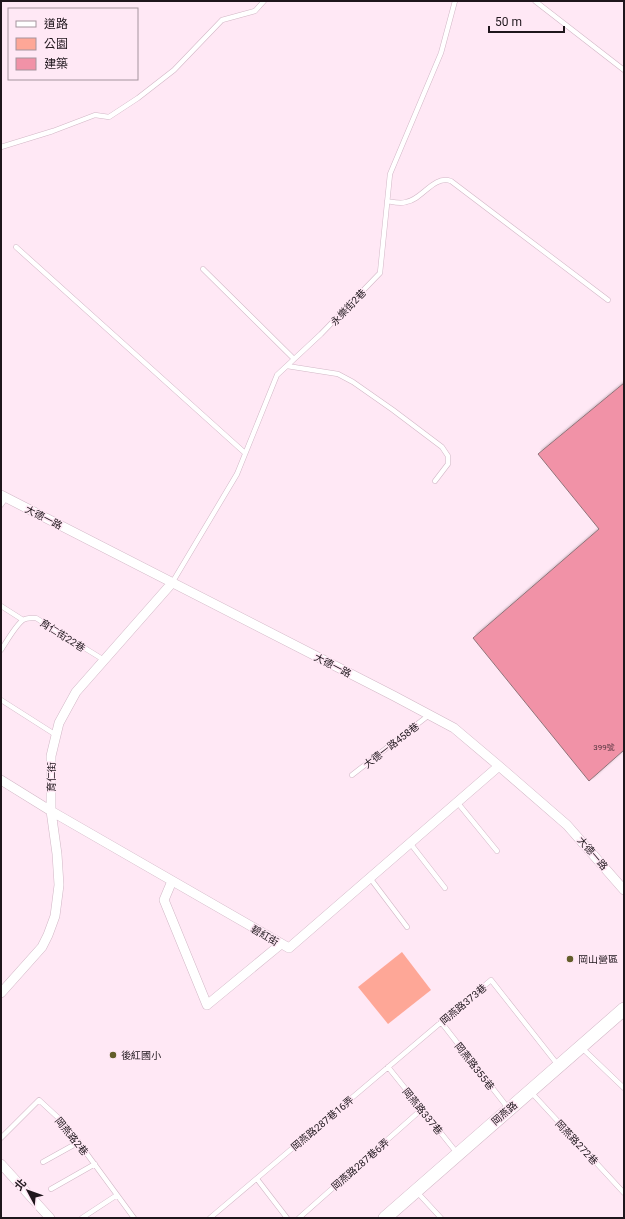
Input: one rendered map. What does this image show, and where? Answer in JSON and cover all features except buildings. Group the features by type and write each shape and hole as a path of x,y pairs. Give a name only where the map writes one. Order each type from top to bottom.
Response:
{"street":[{"name":"大德一路","path":"3,500 172,583 454,728 567,825 624,890"},
{"name":"育仁街","path":"1,994 42,947 55,916 59,885 57,854 51,811 51,756 59,723 76,692 172,583"},
{"name":"碧紅街","path":"1,780 51,811 289,948 499,766"},
{"path":"172,881 164,900 207,1005 281,944"},
{"name":"岡燕路","path":"385,1218 624,1009"},
{"path":"1,1164 50,1218"}],"lane":[{"path":"1,147 53,131 95,115 109,117 138,98 174,70 222,20 255,11 264,1"},
{"name":"永樂街2巷","path":"172,583 237,474 277,375 321,334 380,273 390,174 441,53 455,1"},
{"path":"535,1 624,70"},
{"path":"387,201 406,202 439,181 445,179 450,181 608,300"},
{"path":"16,247 246,453"},
{"path":"203,269 294,359"},
{"path":"286,366 338,374 353,382 436,442 442,447 448,456 448,464 434,481"},
{"name":"育仁街22巷","path":"1,606 24,620 36,618 104,660"},
{"path":"1,650 19,624 24,620"},
{"path":"1,700 56,735"},
{"name":"大德一路458巷","path":"352,775 429,715"},
{"path":"457,802 497,851"},
{"path":"410,843 445,888"},
{"path":"370,878 407,927"},
{"name":"岡燕路373巷","path":"388,1067 491,980 559,1066"},
{"name":"岡燕路355巷","path":"441,1022 509,1110"},
{"path":"580,1047 624,1088"},
{"name":"岡燕路337巷","path":"388,1067 458,1154"},
{"name":"岡燕路287巷16弄","path":"210,1218 388,1067"},
{"name":"岡燕路272巷","path":"530,1091 624,1193"},
{"name":"岡燕路2巷","path":"1,1138 39,1100 65,1124 134,1218"},
{"name":"岡燕路287巷6弄","path":"299,1218 422,1109"},
{"path":"44,1162 79,1142"},
{"path":"51,1189 95,1164"},
{"path":"256,1178 287,1218"},
{"path":"415,1191 441,1218"},
{"path":"82,1218 117,1195"}],"green space":[{"path":"402,952 431,990 388,1024 358,987"}],"place":[{"name":"岡山營區","path":"570,959"},
{"name":"後紅國小","path":"113,1055"}]}
